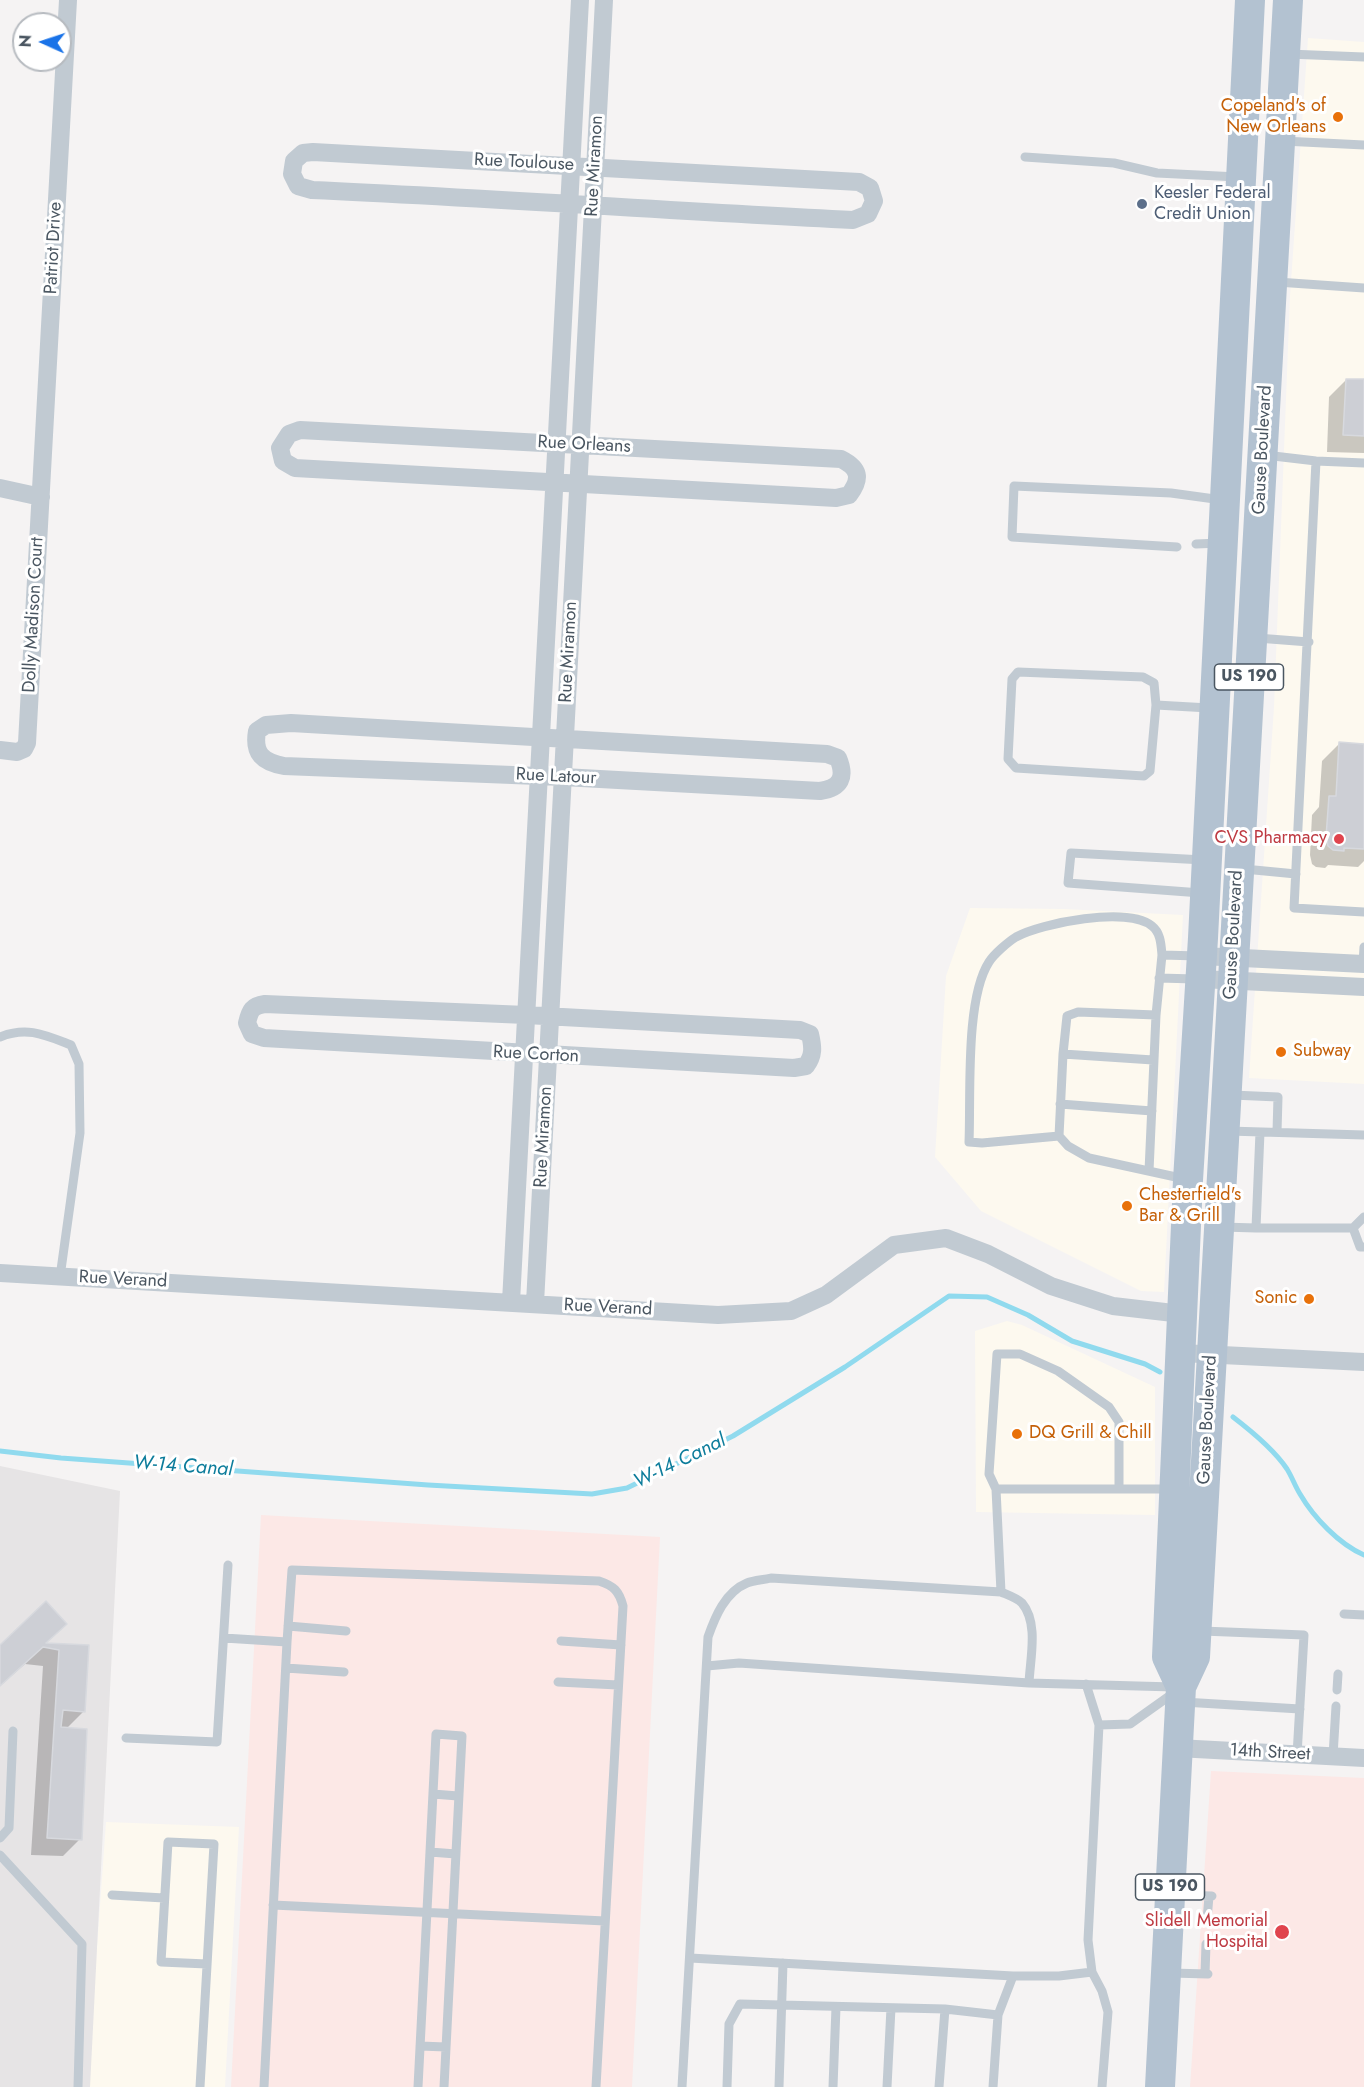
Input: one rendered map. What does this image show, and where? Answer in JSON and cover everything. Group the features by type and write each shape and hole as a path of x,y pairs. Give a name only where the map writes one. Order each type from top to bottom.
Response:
{"main road":[{"name":"Gause Boulevard","path":"1181,1695 1167,1657 1188,1180 1218,632 1209,544 1224,501 1250,0"},
{"name":"Gause Boulevard","path":"1160,2087 1181,1695 1195,1657 1288,0"},
{"path":"1243,138 1280,141"},
{"path":"1218,632 1252,637"}],"street":[{"name":"Patriot Drive","path":"41,497 68,0"},
{"name":"Rue Miramon","path":"511,1302 580,0"},
{"name":"Rue Miramon","path":"535,1303 604,0"},
{"name":"Rue Toulouse","path":"313,152 595,167 859,182 870,188 874,201 868,214 853,220 312,190 298,186 292,174 294,161 303,153 313,152"},
{"name":"Rue Orleans","path":"300,430 580,445 841,459 853,465 857,474 855,487 849,495 836,498 295,468 284,461 280,448 289,434 300,430"},
{"path":"0,488 41,497"},
{"name":"Dolly Madison Court","path":"0,750 17,752 24,749 27,743 41,497"},
{"name":"Rue Latour","path":"291,723 565,740 827,754 838,758 843,770 840,782 831,789 820,790 284,766 272,764 260,756 255,742 258,731 266,725 291,723"},
{"path":"1201,968 1364,964 1364,973"},
{"path":"1233,969 1364,987"},
{"name":"Rue Corton","path":"266,1004 550,1017 800,1030 810,1034 813,1047 812,1058 806,1066 794,1068 548,1056 264,1038 252,1034 246,1023 250,1011 256,1005 266,1004"},
{"name":"Rue Verand","path":"0,1273 718,1314 791,1311 826,1295 894,1245 946,1238 988,1254 1051,1286 1113,1306 1182,1314"},
{"path":"1181,1353 1364,1362"},
{"name":"14th Street","path":"1177,1748 1364,1758"}],"lane":[{"path":"1285,54 1364,57"},
{"path":"1280,141 1364,145"},
{"path":"1025,157 1114,163 1157,172 1241,177"},
{"path":"1272,282 1364,288"},
{"path":"1263,455 1364,463"},
{"path":"1316,461 1309,642 1294,908 1364,912"},
{"path":"1177,547 1012,537 1014,486 1171,493 1224,501"},
{"path":"1252,637 1309,642"},
{"path":"1018,672 1143,677 1154,683 1156,705 1150,771 1143,776 1016,768 1008,759 1012,680 1018,672"},
{"path":"1156,705 1214,708"},
{"path":"1205,894 1068,883 1071,854 1207,860"},
{"path":"1238,869 1296,874"},
{"path":"1059,1136 982,1143 969,1142 972,1036 976,995 989,962 1014,938 1044,925 1097,917 1137,918 1153,926 1160,938 1162,955 1156,1015 1149,1171"},
{"path":"1364,947 1364,964"},
{"path":"1162,955 1201,968"},
{"path":"1159,978 1201,968"},
{"path":"1156,1015 1078,1012 1067,1016 1059,1136 1068,1146 1089,1158 1188,1180"},
{"path":"0,1037 15,1030 44,1035 71,1045 79,1064 80,1133 60,1276"},
{"path":"1063,1054 1154,1060"},
{"path":"1226,1094 1278,1097 1276,1132"},
{"path":"1060,1104 1152,1111"},
{"path":"1224,1131 1364,1135"},
{"path":"1256,1228 1260,1132"},
{"path":"1218,1227 1353,1228 1364,1217"},
{"path":"1353,1228 1360,1247 1364,1247"},
{"path":"1001,1592 996,1489 989,1474 997,1354 1020,1354 1058,1371 1109,1407 1119,1422 1119,1489"},
{"path":"996,1489 1174,1489"},
{"path":"126,1738 217,1742 228,1565"},
{"path":"264,2087 292,1570 599,1581 612,1586 620,1593 623,1606 596,2087"},
{"path":"682,2087 708,1637 715,1616 727,1599 745,1584 771,1578 1001,1592 1021,1602 1030,1618 1029,1683"},
{"path":"1344,1614 1364,1616"},
{"path":"288,1626 346,1631"},
{"path":"1196,1630 1304,1635 1297,1755"},
{"path":"224,1638 287,1642"},
{"path":"561,1641 621,1645"},
{"path":"707,1666 739,1663 1029,1683 1086,1684 1300,1709"},
{"path":"286,1668 344,1672"},
{"path":"1337,1690 1338,1674"},
{"path":"558,1682 618,1685"},
{"path":"1086,1684 1099,1725 1088,1940 1092,1972 1102,1990 1108,2012 1102,2087"},
{"path":"1099,1725 1130,1724 1181,1695"},
{"path":"1333,1756 1336,1706"},
{"path":"0,1838 9,1828 13,1731"},
{"path":"418,2087 436,1734 462,1736 444,2087"},
{"path":"433,1794 458,1796"},
{"path":"200,2087 214,1844 168,1842 160,1962 207,1964"},
{"path":"430,1852 456,1854"},
{"path":"0,1855 82,1944 78,2087"},
{"path":"112,1895 164,1898"},
{"path":"1169,1895 1210,1896 1208,1920"},
{"path":"273,1905 605,1921"},
{"path":"1166,1973 1207,1974 1206,1944"},
{"path":"690,1958 1013,1976 1059,1976 1092,1972"},
{"path":"779,2087 783,1963"},
{"path":"993,2087 998,2015 1013,1976"},
{"path":"727,2087 729,2024 740,2004 945,2009 998,2015"},
{"path":"833,2087 836,2007"},
{"path":"887,2087 891,2008"},
{"path":"939,2087 945,2009"},
{"path":"420,2046 446,2047"}],"shaded area":[{"path":"1308,38 1364,42 1364,1084 1249,1078 1274,707 1290,296"},
{"path":"970,908 1064,909 1183,915 1164,1292 1141,1291 981,1211 935,1157 946,976"},
{"path":"1007,1321 1022,1325 1155,1387 1155,1515 976,1512 975,1331"},
{"path":"0,1466 120,1491 90,2087 0,2087"},
{"path":"261,1515 660,1537 632,2087 231,2087"},
{"name":"Slidell Memorial Hospital","path":"1211,1771 1364,1778 1364,2087 1190,2087"},
{"path":"106,1822 239,1827 225,2087 87,2087"}],"building":[{"path":"1346,379 1364,379 1364,436 1343,435"},
{"path":"1339,742 1364,744 1364,849 1344,848 1344,851 1333,850 1328,846 1326,837 1329,796 1336,796"},
{"path":"46,1601 67,1624 46,1643 89,1645 85,1712 63,1710 61,1727 87,1729 82,1840 47,1838 59,1650 43,1647 0,1686 0,1645"}],"waterway":[{"name":"W-14 Canal","path":"0,1451 61,1458 428,1485 592,1494 627,1488 733,1436 845,1367 949,1296 987,1297 1028,1315 1072,1341 1145,1364 1160,1372"},
{"name":"W-14 Canal","path":"1233,1417 1262,1441 1282,1462 1298,1491 1320,1521 1345,1544 1364,1555"}],"place":[{"name":"Copeland's of New Orleans","path":"1338,117"},
{"name":"Keesler Federal Credit Union","path":"1142,204"},
{"name":"CVS Pharmacy","path":"1339,839"},
{"name":"Subway","path":"1281,1052"},
{"name":"Chesterfield's Bar & Grill","path":"1127,1206"},
{"name":"Sonic","path":"1309,1299"},
{"name":"DQ Grill & Chill","path":"1017,1434"},
{"name":"Slidell Memorial Hospital","path":"1282,1932"}]}
